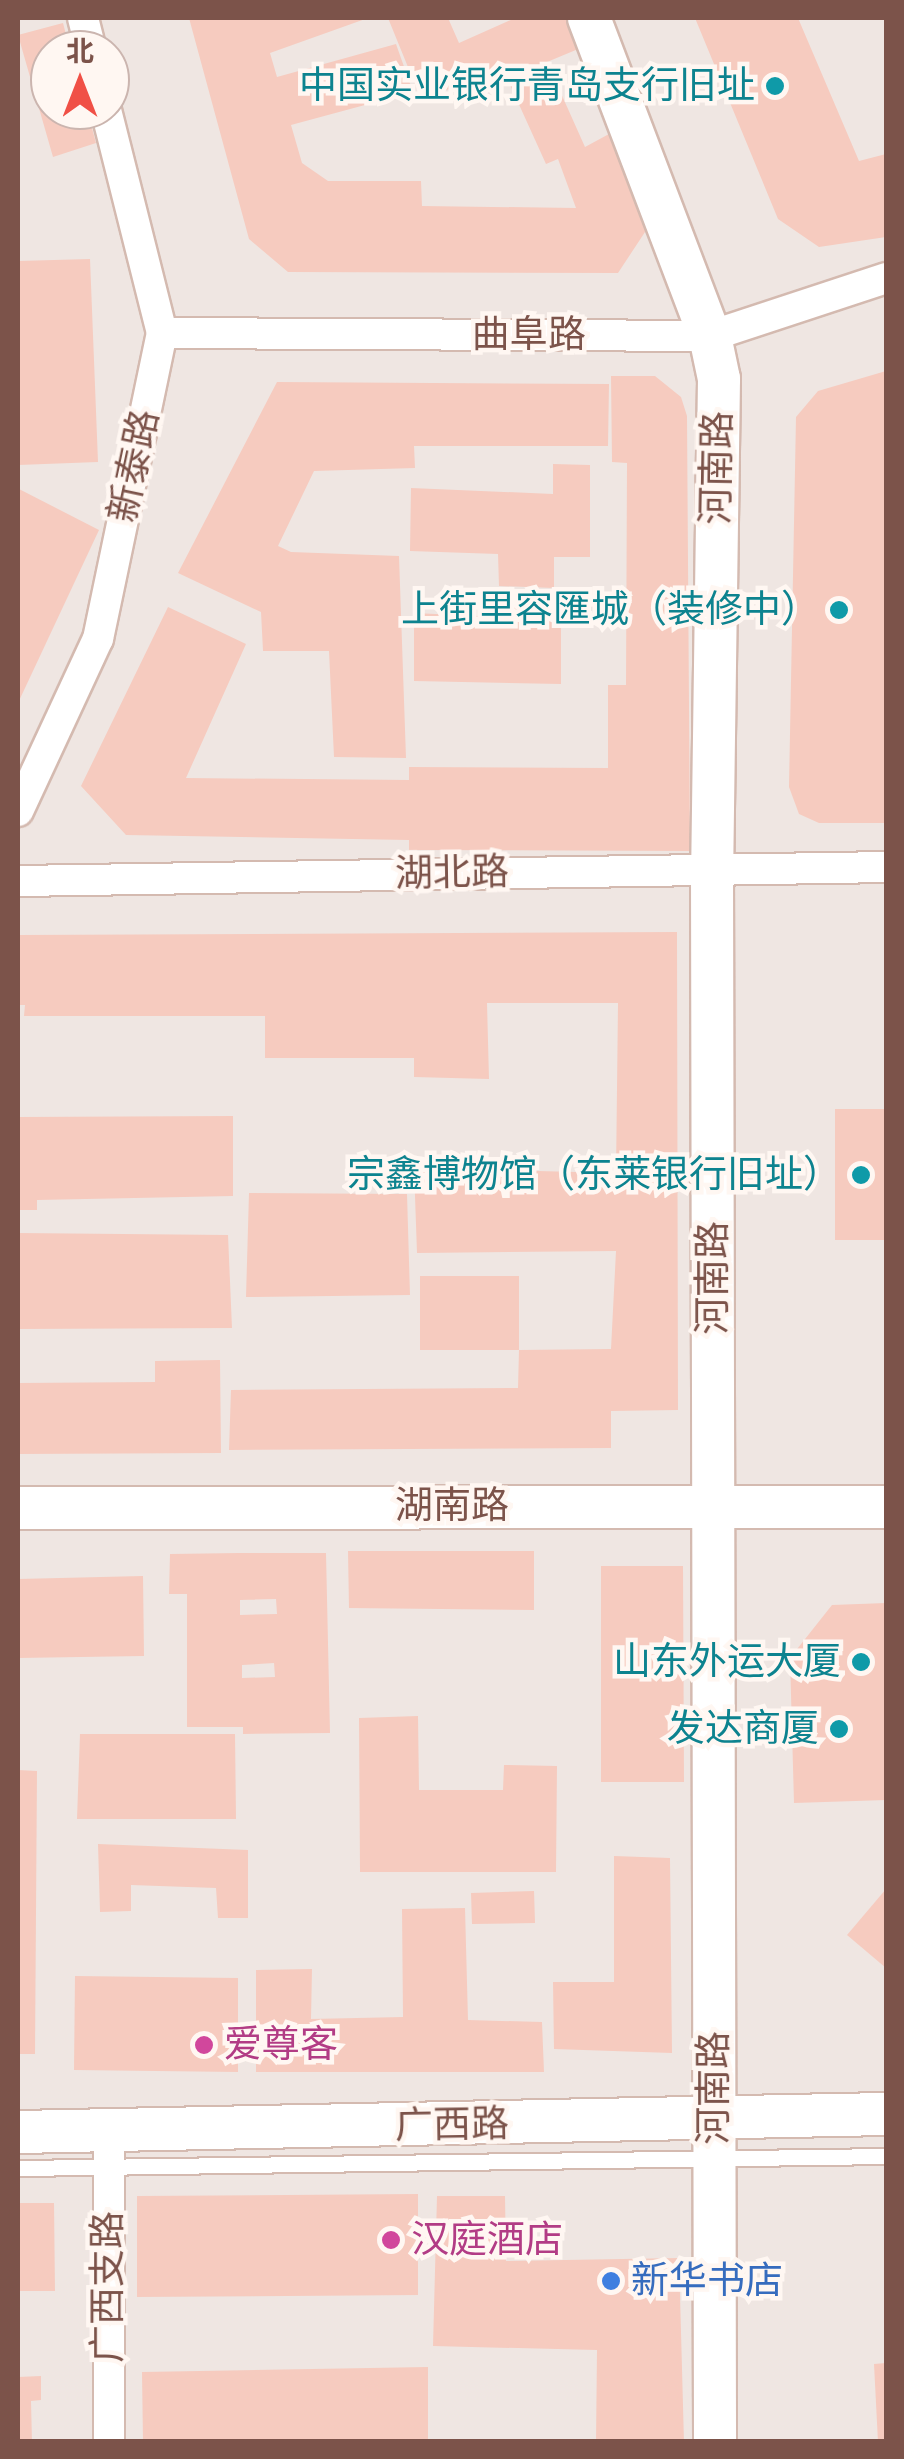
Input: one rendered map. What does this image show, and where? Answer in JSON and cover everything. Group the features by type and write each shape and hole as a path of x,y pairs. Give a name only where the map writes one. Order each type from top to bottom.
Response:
{"street":[{"name":"河南路","path":"589,18 710,336 718,378 712,868 715,2442"},
{"name":"新泰路","path":"18,810 98,639 162,332 111,130"},
{"name":"曲阜路","path":"162,332 710,336 886,278"},
{"name":"湖北路","path":"18,881 886,867"},
{"name":"湖南路","path":"18,1508 886,1507"},
{"name":"广西路","path":"18,2132 108,2150 714,2142 886,2114"},
{"name":"广西支路","path":"108,2150 109,2442"}],"lane":[{"name":"广西路","path":"714,2142 886,2156"},
{"name":"广西路","path":"18,2168 108,2150"}],"shaded area":[{"path":"18,18 886,18 886,2441 18,2441"}],"building":[{"path":"189,18 368,18 270,53 277,77 396,44 413,92 291,125 302,163 328,181 421,181 422,206 576,208 558,159 546,164 507,78 480,91 475,80 421,99 388,18 448,18 459,43 515,18 570,18 583,47 547,62 585,147 609,134 647,229 618,273 288,272 249,239"},
{"name":"中国实业银行青岛支行旧址","path":"695,18 798,18 859,161 886,154 886,237 819,247 778,219"},
{"path":"63,23 65,30 37,30"},
{"path":"30,32 30,77 18,35"},
{"path":"45,130 92,130 96,143 53,157"},
{"path":"90,259 98,462 18,465 18,261"},
{"name":"上街里容匯城（装修中）","path":"886,371 886,823 819,823 799,814 789,787 796,417 818,391"},
{"path":"611,376 655,376 681,397 687,416 690,851 409,850 409,840 126,835 81,786 168,607 246,644 186,778 409,780 409,767 608,768 608,685 626,685 627,463 612,462"},
{"path":"277,382 609,384 608,446 414,446 415,468 314,471 278,546 291,552 399,556 406,758 334,757 329,651 263,651 261,612 178,573"},
{"path":"553,464 590,465 590,557 554,557 554,588 499,586 498,554 410,551 411,488 553,494"},
{"path":"19,489 99,530 18,703 18,492"},
{"path":"479,592 561,594 561,684 414,681 414,613 479,616"},
{"path":"677,932 678,1410 611,1411 611,1448 229,1450 231,1390 518,1388 519,1350 611,1349 616,1251 417,1253 414,1168 616,1173 618,1003 487,1003 489,1079 414,1077 414,1058 265,1058 265,1016 24,1016 25,1005 18,1005 18,935"},
{"name":"宗鑫博物馆（东莱银行旧址）","path":"835,1109 886,1109 886,1240 835,1240"},
{"path":"233,1116 233,1196 37,1200 37,1210 18,1210 18,1117"},
{"path":"249,1193 407,1194 410,1295 246,1297"},
{"path":"18,1233 228,1235 232,1328 18,1329"},
{"path":"420,1276 519,1276 519,1350 420,1350"},
{"path":"220,1360 221,1453 18,1454 18,1383 155,1382 155,1361"},
{"path":"348,1551 534,1551 534,1610 349,1608"},
{"path":"326,1553 330,1733 243,1734 243,1727 187,1727 187,1594 169,1594 170,1554","holes":["276,1599 277,1614 240,1615 240,1600","274,1663 275,1677 242,1678 242,1665"]},
{"path":"601,1566 683,1566 684,1782 601,1782"},
{"path":"143,1576 144,1656 18,1658 18,1579"},
{"name":"发达商厦","path":"886,1603 886,1800 794,1803 790,1658 832,1605"},
{"path":"418,1716 419,1790 503,1790 504,1765 557,1766 556,1872 360,1872 359,1718"},
{"path":"80,1734 235,1734 236,1819 77,1819"},
{"path":"18,1770 37,1771 35,2054 18,2054"},
{"path":"98,1844 248,1850 248,1918 218,1918 216,1888 131,1885 131,1911 100,1912"},
{"path":"614,1856 670,1858 672,2053 554,2049 553,1982 614,1982"},
{"path":"886,1889 886,1968 847,1935"},
{"path":"534,1891 535,1923 472,1924 471,1893"},
{"path":"465,1908 468,2020 542,2022 544,2072 256,2072 256,1970 312,1969 311,2019 403,2017 402,1909"},
{"path":"75,1976 238,1978 238,2072 74,2070"},
{"path":"418,2194 418,2295 137,2297 137,2196"},
{"path":"437,2196 505,2196 506,2261 679,2258 684,2442 596,2442 597,2350 433,2346"},
{"path":"18,2203 54,2203 55,2291 18,2291"},
{"path":"886,2363 886,2442 878,2442 874,2364"},
{"path":"428,2367 428,2442 143,2442 142,2372"},
{"path":"41,2376 41,2400 31,2401 32,2442 18,2442 18,2377"}],"place":[{"name":"中国实业银行青岛支行旧址","path":"775,86"},
{"name":"上街里容匯城（装修中）","path":"839,610"},
{"name":"宗鑫博物馆（东莱银行旧址）","path":"861,1175"},
{"name":"山东外运大厦","path":"861,1662"},
{"name":"发达商厦","path":"839,1729"},
{"name":"爱尊客","path":"204,2045"},
{"name":"汉庭酒店","path":"391,2240"},
{"name":"新华书店","path":"611,2281"}]}
